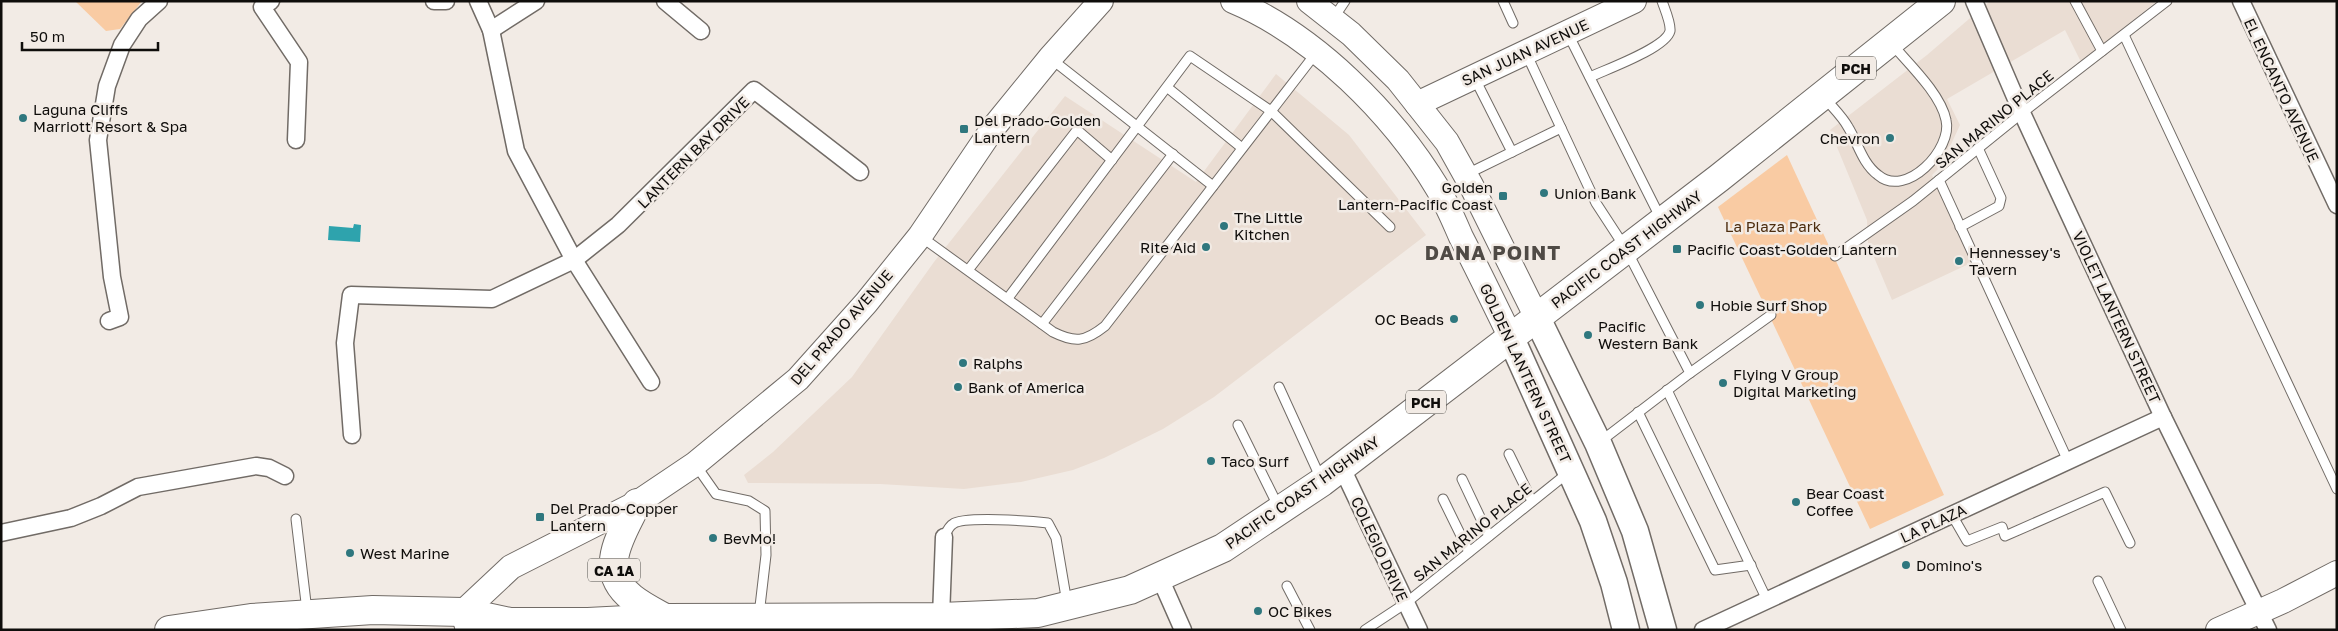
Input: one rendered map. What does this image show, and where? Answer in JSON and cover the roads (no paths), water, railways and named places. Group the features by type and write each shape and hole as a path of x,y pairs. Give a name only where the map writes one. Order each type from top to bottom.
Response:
{"highway":[{"name":"PACIFIC COAST HIGHWAY","path":"169,630 251,618 373,610 466,621 590,626 665,618 710,624 758,618 944,623 1038,613 1130,590 1223,548 1332,475 1510,336 1662,221 1941,1"},
{"name":"CA 1A","path":"637,503 615,551 612,562 615,574 622,587 632,598 665,618"}],"main road":[{"name":"DEL PRADO AVENUE","path":"466,621 511,567 637,503 695,464 798,379 866,303 920,236 993,128 1050,58 1101,1"},
{"name":"GOLDEN LANTERN STREET","path":"1233,1 1251,8 1287,30 1367,96 1394,127 1438,189 1510,336 1593,521 1614,583 1626,630"},
{"path":"1309,1 1339,10 1447,142 1466,175 1598,444 1635,531 1663,630"},
{"name":"SAN JUAN AVENUE","path":"1417,104 1634,1"},
{"path":"2218,630 2263,621 2337,573"}],"street":[{"path":"109,321 120,317 113,284 98,140 107,86 122,45 139,19 159,1"},
{"path":"271,1 262,7 298,62 296,140"},
{"path":"434,1 446,1"},
{"path":"478,1 491,30 516,151 574,260 651,382"},
{"path":"491,30 536,1"},
{"path":"665,1 701,32"},
{"name":"VIOLET LANTERN STREET","path":"1974,1 2022,113 2163,417 2263,621"},
{"name":"EL ENCANTO AVENUE","path":"2241,1 2337,205"},
{"name":"LANTERN BAY DRIVE","path":"352,435 345,343 351,295 492,299 574,260 618,225 754,90 860,172"},
{"name":"LA PLAZA","path":"1703,630 2163,417"},
{"path":"1,533 71,518 138,487 256,466 269,468 285,476"},
{"name":"COLEGIO DRIVE","path":"1332,475 1406,603 1419,630"},
{"path":"944,537 944,623"},
{"path":"1160,578 1183,630"}],"lane":[{"path":"1503,1 1513,23"},
{"path":"1590,77 1658,45 1668,36 1670,28 1662,1"},
{"path":"2075,1 2102,51"},
{"name":"SAN MARINO PLACE","path":"1836,256 1926,191 2022,113 2167,1"},
{"path":"1568,32 1662,221"},
{"path":"2124,34 2337,489"},
{"path":"1823,95 1848,126 1868,165 1879,177 1892,181 1912,178 1926,167 1944,139 1947,121 1934,95 1890,42"},
{"path":"920,236 969,269 1042,324 1069,340 1082,340 1100,330 1316,52"},
{"path":"1525,52 1596,203 1626,249 1690,372"},
{"path":"1008,298 1168,88 1190,56 1271,111 1390,227"},
{"path":"1050,58 1213,186"},
{"path":"1474,76 1512,152"},
{"path":"1168,88 1242,148"},
{"path":"1466,175 1561,128"},
{"path":"969,269 1077,130 1112,160"},
{"path":"1960,226 1999,206 2001,198 1978,148"},
{"path":"1042,324 1172,154"},
{"path":"1912,178 1926,191"},
{"path":"1939,180 2068,461"},
{"path":"1598,444 1690,372 1771,315"},
{"path":"1279,387 1332,475"},
{"path":"1667,390 1768,600"},
{"path":"1638,412 1715,570 1750,565"},
{"path":"1238,425 1281,510"},
{"path":"1509,454 1532,501"},
{"path":"695,464 716,494 749,501 764,511 766,555 758,618"},
{"name":"SAN MARINO PLACE","path":"1365,630 1406,603 1571,470"},
{"path":"1462,479 1489,536"},
{"path":"1952,515 1967,542 2002,527 2006,536 2105,492 2130,543"},
{"path":"1443,499 1469,552"},
{"path":"296,519 307,614"},
{"path":"944,537 953,523 965,520 1019,520 1048,523 1056,538 1068,606"},
{"path":"2098,580 2121,630"},
{"path":"1287,586 1310,630"}],"water":[{"path":"354,224 361,225 360,242 328,240 329,226 353,228"}],"place":[{"name":"Laguna Cliffs Marriott Resort & Spa","path":"23,118"},
{"name":"Del Prado-Golden Lantern","path":"964,129"},
{"name":"Chevron","path":"1890,138"},
{"name":"Union Bank","path":"1544,193"},
{"name":"Golden Lantern-Pacific Coast","path":"1503,196"},
{"name":"The Little Kitchen","path":"1224,226"},
{"name":"Rite Aid","path":"1206,247"},
{"name":"Pacific Coast-Golden Lantern","path":"1677,249"},
{"name":"Hennessey's Tavern","path":"1959,261"},
{"name":"Hobie Surf Shop","path":"1700,305"},
{"name":"OC Beads","path":"1454,319"},
{"name":"Pacific Western Bank","path":"1588,335"},
{"name":"Ralphs","path":"963,363"},
{"name":"Flying V Group Digital Marketing","path":"1723,383"},
{"name":"Bank of America","path":"958,387"},
{"name":"Taco Surf","path":"1211,461"},
{"name":"Bear Coast Coffee","path":"1796,502"},
{"name":"Del Prado-Copper Lantern","path":"540,517"},
{"name":"BevMo!","path":"713,538"},
{"name":"West Marine","path":"350,553"},
{"name":"Domino's","path":"1906,565"},
{"name":"OC Bikes","path":"1258,611"}],"district":[{"name":"DANA POINT","path":"1493,252"}],"park label":[{"name":"La Plaza Park","path":"1773,226"}]}
